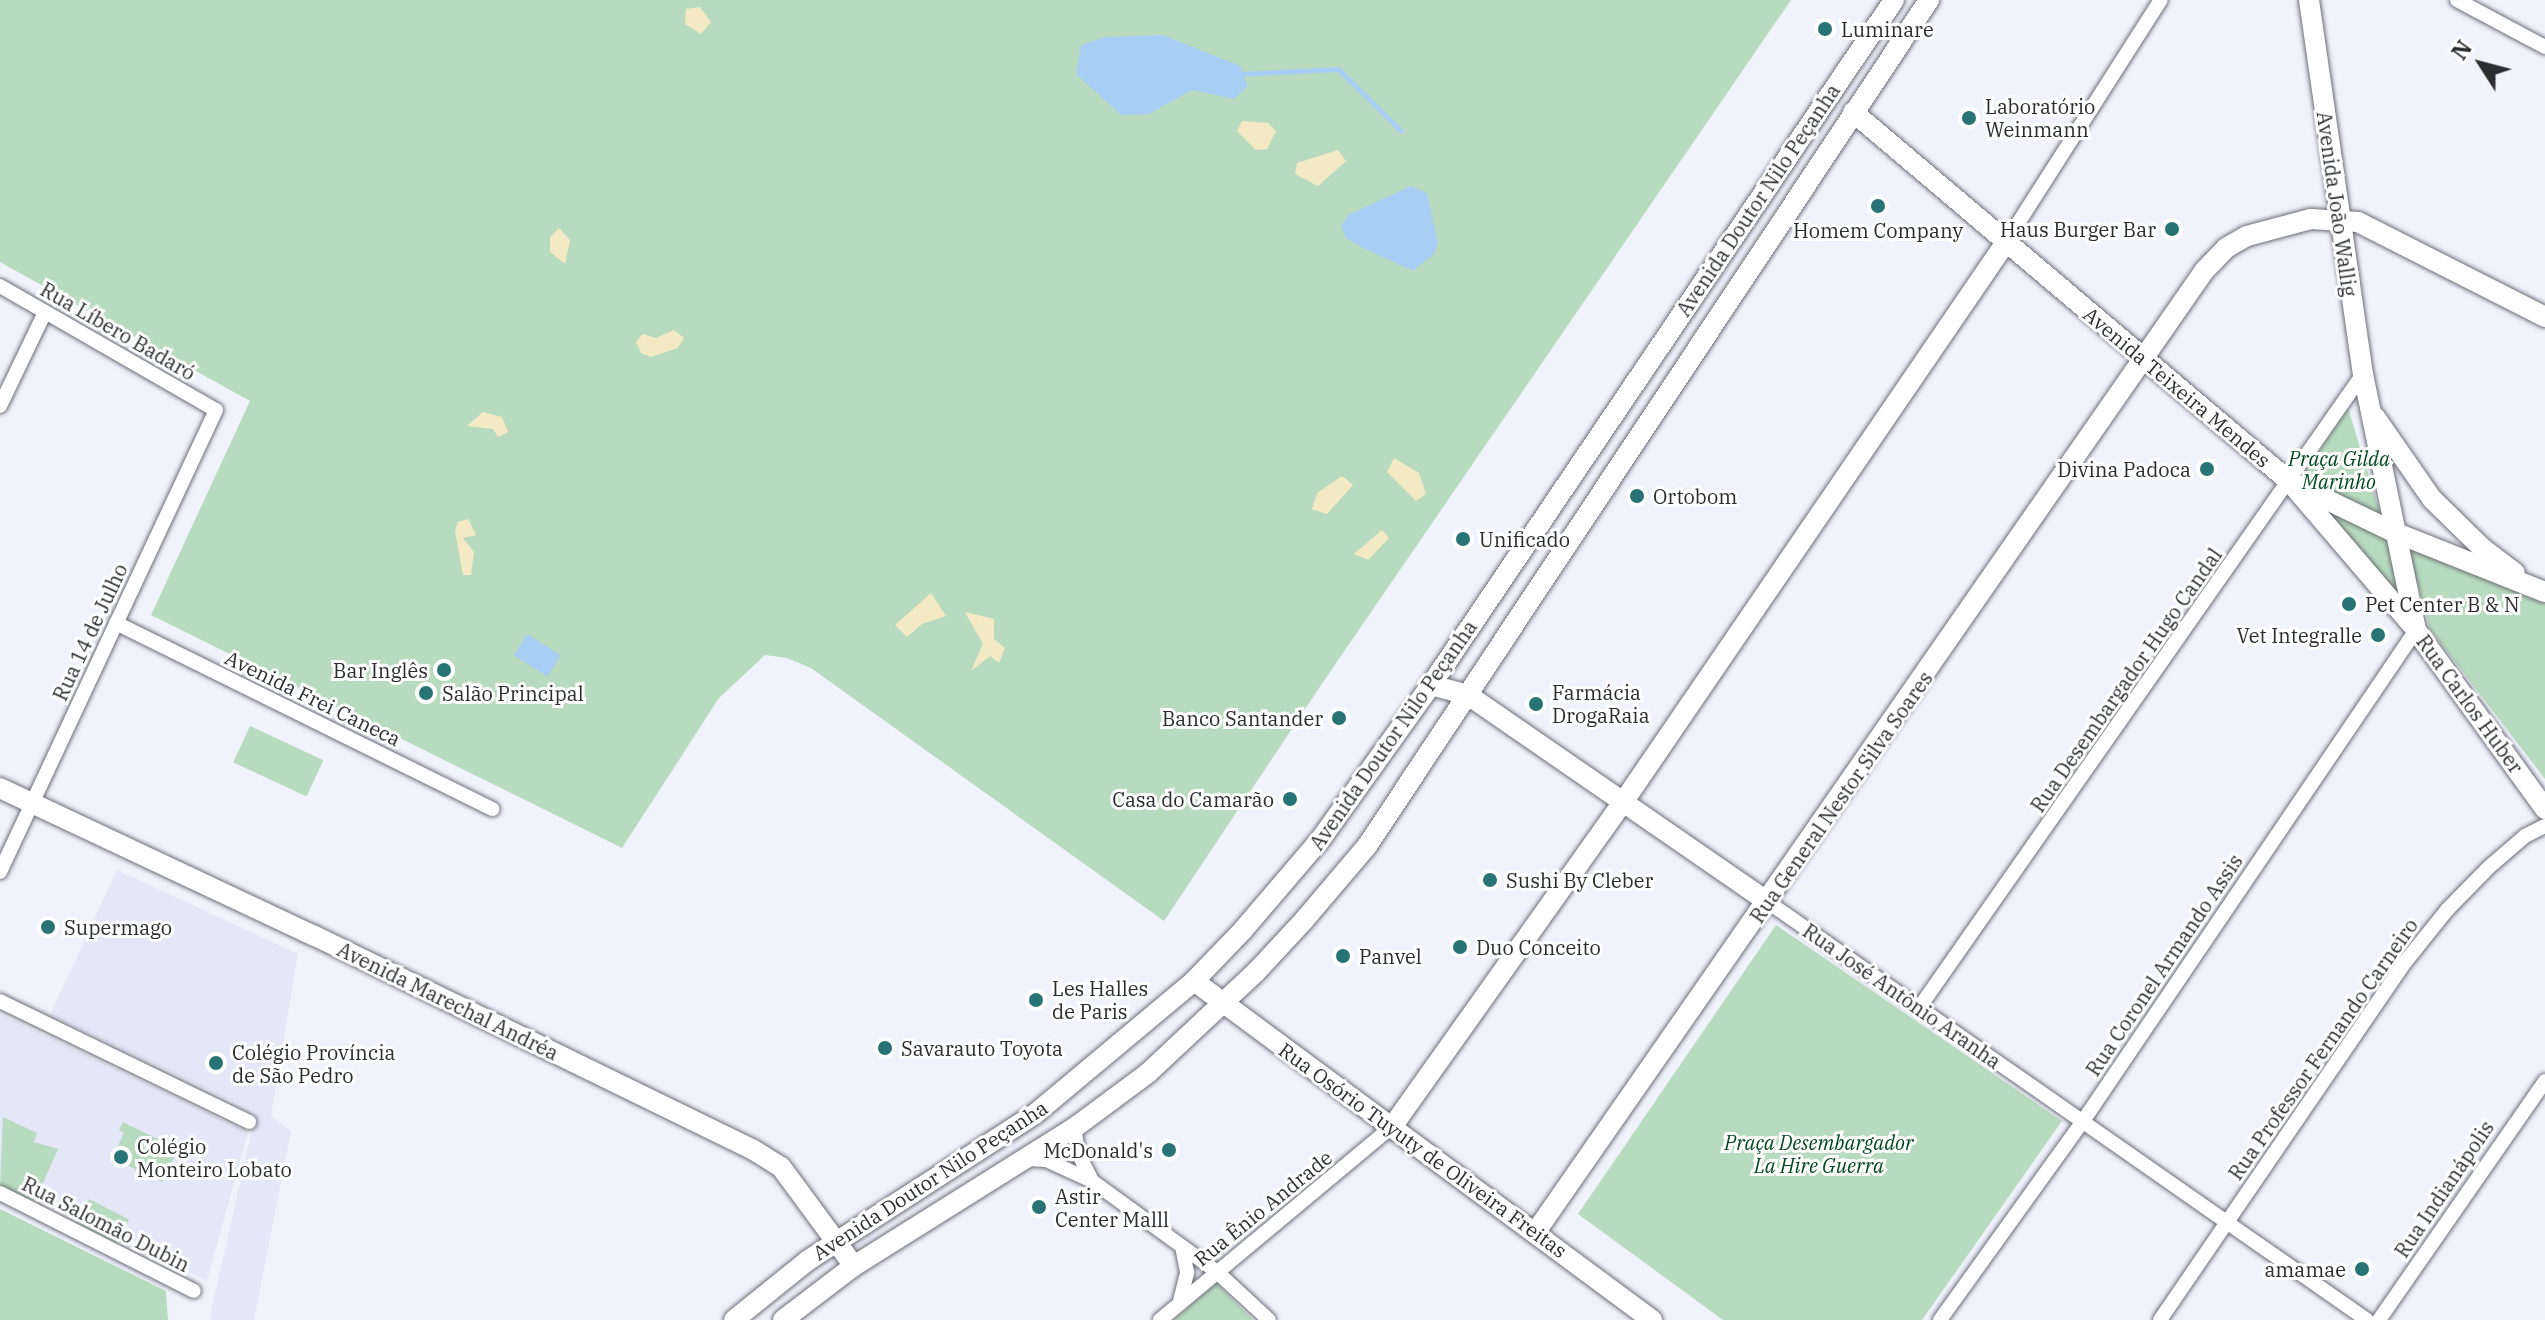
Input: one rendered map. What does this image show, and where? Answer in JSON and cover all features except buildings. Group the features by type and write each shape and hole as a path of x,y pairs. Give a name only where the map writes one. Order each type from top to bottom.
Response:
{"street":[{"name":"Avenida Doutor Nilo Peçanha","path":"734,1320 783,1278 835,1242 1035,1114 1194,981 1320,840 1431,685 1894,0"},
{"name":"Avenida Doutor Nilo Peçanha","path":"783,1320 854,1266 1074,1128 1148,1073 1224,1004 1305,919 1367,846 1929,0"},
{"path":"1392,1127 1624,801 2006,242 2161,0"},
{"name":"Avenida João Wallig","path":"2309,0 2338,218 2368,407"},
{"path":"2457,0 2545,47"},
{"path":"1853,112 1849,86 1854,59"},
{"name":"Avenida Teixeira Mendes","path":"1853,112 2290,482 2394,532 2541,592"},
{"path":"2338,218 2382,232 2545,317"},
{"name":"Rua General Nestor Silva Soares","path":"1535,1233 2204,271 2226,248 2247,236 2311,219 2338,218"},
{"name":"Rua Líbero Badaró","path":"0,286 216,410"},
{"path":"0,406 45,312"},
{"name":"Rua Desembargador Hugo Candal","path":"1919,1008 2363,374"},
{"path":"2368,407 2405,465 2432,499 2482,548 2541,592"},
{"name":"Rua Carlos Huber","path":"2368,407 2416,630 2545,809"},
{"name":"Rua 14 de Julho","path":"0,872 216,410"},
{"path":"2290,482 2416,630"},
{"name":"Avenida Frei Caneca","path":"116,623 493,809"},
{"name":"Rua Coronel Armando Assis","path":"1940,1320 2083,1121 2416,630"},
{"name":"Rua José Antônio Aranha","path":"1431,685 1468,695 2367,1320"},
{"name":"Avenida Marechal Andréa","path":"0,788 752,1149 781,1167 854,1266"},
{"name":"Rua Professor Fernando Carneiro","path":"2160,1320 2402,966 2447,910 2525,836 2545,826"},
{"name":"Rua Osório Tuyuty de Oliveira Freitas","path":"1194,981 1652,1320"},
{"path":"0,1001 249,1122"},
{"name":"Rua Indianápolis","path":"2379,1320 2545,1081"},
{"name":"Rua Ênio Andrade","path":"1160,1320 1392,1127"},
{"path":"1074,1128 1079,1155 1092,1181"},
{"path":"1024,1159 1046,1160 1092,1181 1216,1271 1269,1320"},
{"name":"Rua Salomão Dubin","path":"0,1193 194,1291"},
{"path":"1179,1303 1187,1272 1182,1247"}],"shaded area":[{"name":"Colégio Província de São Pedro","path":"117,870 298,954 271,1116 291,1131 254,1320 209,1320 256,1112 50,1015"},
{"name":"Colégio Monteiro Lobato","path":"0,1014 248,1132 207,1281 0,1182"}],"green space":[{"path":"0,0 1791,0 1321,685 1164,921 811,668 787,658 765,655 719,698 622,848 151,615 250,401 0,262"},
{"name":"Praça Gilda Marinho","path":"2348,408 2371,483 2383,524 2302,477"},
{"path":"2307,497 2388,536 2406,610"},
{"path":"2408,548 2545,598 2545,779 2430,629"},
{"path":"250,726 323,760 307,796 233,762"},
{"name":"Praça Desembargador La Hire Guerra","path":"1776,925 2062,1121 1922,1320 1723,1320 1578,1214"},
{"path":"3,1117 37,1133 34,1142 58,1149 35,1201 0,1187"},
{"path":"123,1122 178,1149 162,1182 112,1158 124,1133 119,1130"},
{"path":"89,1199 129,1219 117,1243 77,1223"},
{"path":"0,1209 166,1291 168,1320 0,1320"},
{"path":"1216,1283 1253,1320 1174,1320"}],"sand":[{"path":"700,7 711,22 701,34 685,24 686,9"},
{"path":"1242,121 1268,123 1276,131 1267,149 1256,150 1237,131"},
{"path":"1338,150 1346,161 1318,186 1295,174 1297,163"},
{"path":"559,228 570,240 565,264 550,252 550,237"},
{"path":"674,330 684,338 678,348 651,357 641,353 636,342 643,334 656,338"},
{"path":"483,412 502,417 508,432 498,437 493,429 467,426"},
{"path":"1394,458 1419,473 1426,494 1416,501 1387,472"},
{"path":"1342,476 1353,485 1327,514 1312,509 1317,493"},
{"path":"468,519 476,535 463,538 474,552 471,575 463,575 455,531 458,522"},
{"path":"1382,530 1389,538 1368,560 1354,554"},
{"path":"931,593 946,616 922,624 907,637 895,625"},
{"path":"965,612 994,619 994,639 1005,648 999,663 990,656 971,671 983,644"}],"water":[{"path":"1163,35 1240,66 1248,86 1234,99 1192,90 1149,114 1121,115 1076,74 1081,45 1105,37"},
{"path":"1411,186 1427,193 1438,242 1434,254 1413,271 1345,237 1341,226 1348,215"},
{"path":"527,634 561,655 548,676 514,655"}],"waterway":[{"path":"1239,74 1338,69 1401,131"}],"place":[{"name":"Luminare","path":"1825,29"},
{"name":"Laboratório Weinmann","path":"1969,118"},
{"name":"Homem Company","path":"1878,206"},
{"name":"Haus Burger Bar","path":"2172,229"},
{"name":"Divina Padoca","path":"2207,469"},
{"name":"Ortobom","path":"1637,496"},
{"name":"Unificado","path":"1463,539"},
{"name":"Pet Center B & N","path":"2349,604"},
{"name":"Vet Integralle","path":"2378,635"},
{"name":"Bar Inglês","path":"444,670"},
{"name":"Salão Principal","path":"426,693"},
{"name":"Farmácia DrogaRaia","path":"1536,704"},
{"name":"Banco Santander","path":"1339,718"},
{"name":"Casa do Camarão","path":"1290,799"},
{"name":"Sushi By Cleber","path":"1490,880"},
{"name":"Supermago","path":"48,927"},
{"name":"Duo Conceito","path":"1460,947"},
{"name":"Panvel","path":"1343,956"},
{"name":"Les Halles de Paris","path":"1036,1000"},
{"name":"Savarauto Toyota","path":"885,1048"},
{"name":"Colégio Província de São Pedro","path":"216,1063"},
{"name":"McDonald's","path":"1169,1150"},
{"name":"Colégio Monteiro Lobato","path":"121,1157"},
{"name":"Astir Center Malll","path":"1039,1207"},
{"name":"amamae","path":"2362,1269"}]}
